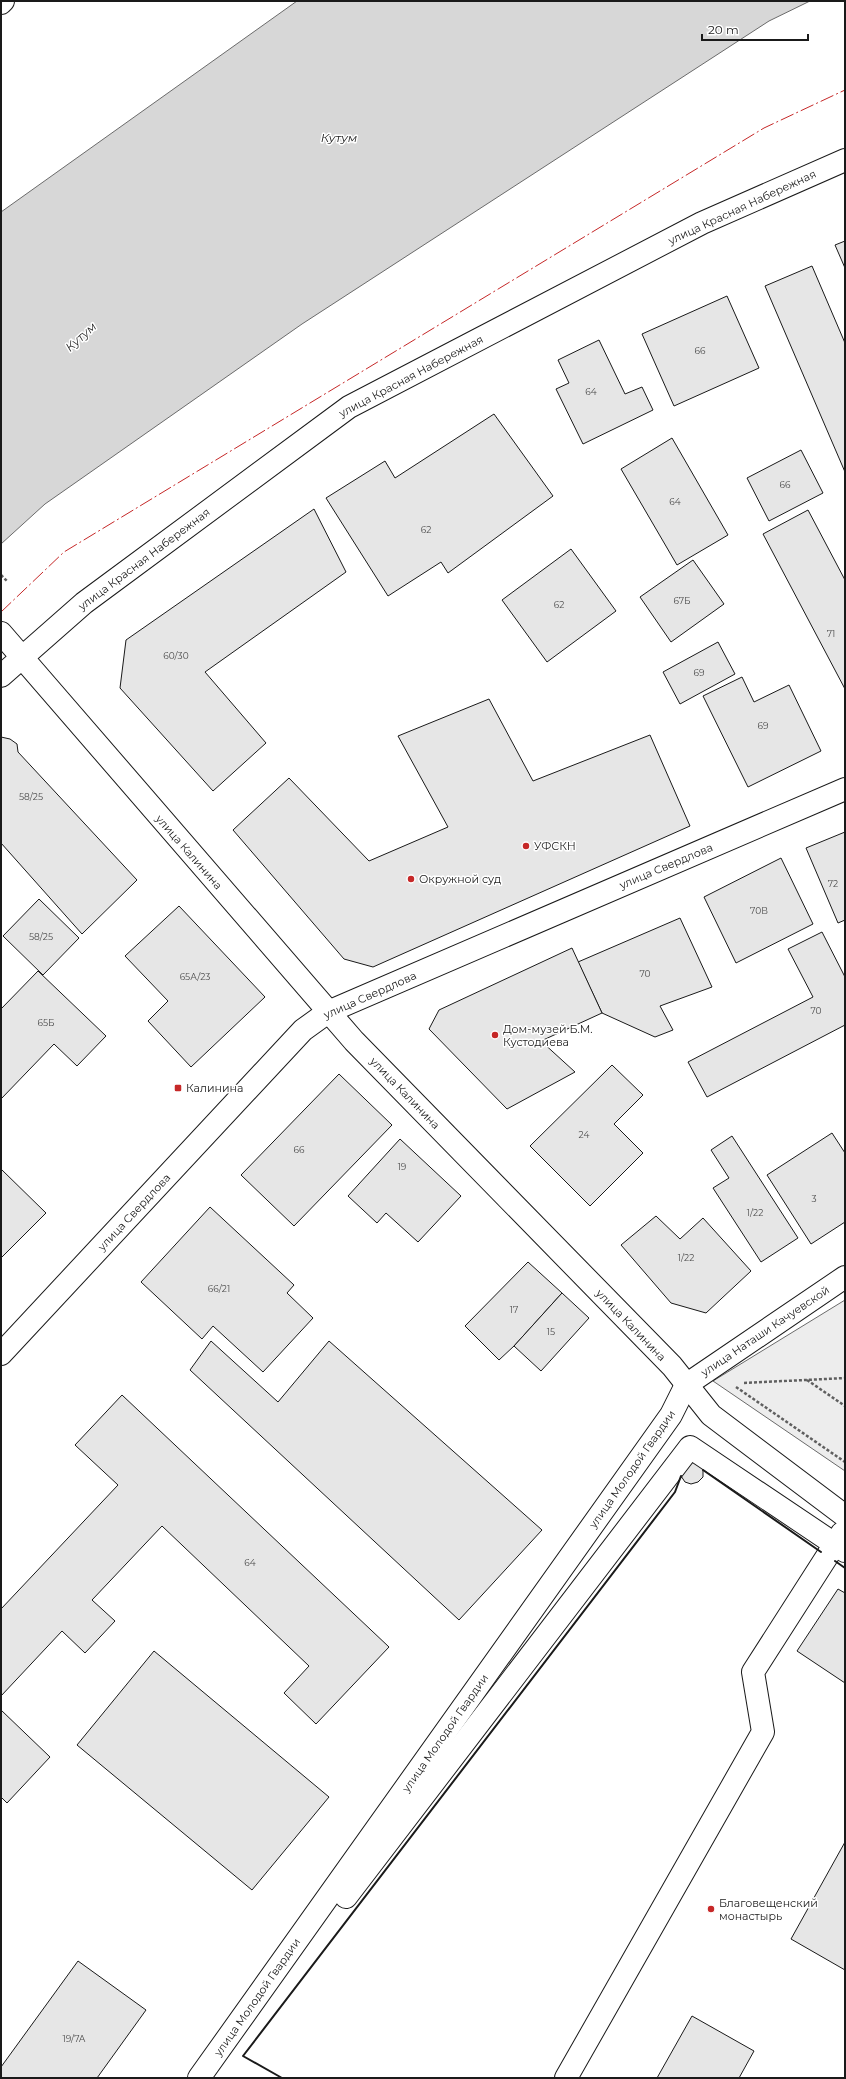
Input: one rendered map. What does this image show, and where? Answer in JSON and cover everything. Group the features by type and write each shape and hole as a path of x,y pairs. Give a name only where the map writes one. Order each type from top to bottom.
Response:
{"street":[{"name":"улица Красная Набережная","path":"1,676 84,603 349,407 702,223 845,160"},
{"name":"улица Калинина","path":"1,633 328,1012 672,1366 711,1416 845,1516"},
{"name":"улица Свердлова","path":"1,1354 303,1030 328,1012 845,789"},
{"name":"улица Наташи Качуевской","path":"686,1385 845,1277"},
{"name":"улица Молодой Гвардии","path":"207,2074 671,1415 686,1385"},
{"path":"207,2074 690,1447 842,1541 753,1672 762,1732 566,2078"}],"path":[{"path":"1,575 7,581"},
{"path":"845,1378 732,1384 845,1462"},
{"path":"807,1380 845,1406"}],"shaded area":[{"path":"845,1300 845,1471 713,1381"}],"water":[{"name":"Кутум","path":"297,1 810,1 769,21 302,324 45,504 1,544 1,212"}],"building":[{"path":"845,241 845,268 835,245"},
{"path":"812,266 845,343 845,472 765,286"},
{"path":"727,296 759,368 674,406 642,334"},
{"path":"599,340 625,394 642,387 653,410 583,444 556,389 569,383 558,360"},
{"path":"494,414 553,496 448,573 441,562 388,596 326,498 385,461 395,478"},
{"path":"672,438 728,535 677,565 621,469"},
{"path":"801,450 823,493 769,521 747,478"},
{"path":"314,509 346,572 205,672 266,743 213,791 120,688 126,640"},
{"path":"808,510 845,580 845,689 763,534"},
{"path":"571,549 616,611 547,662 502,600"},
{"path":"693,560 724,604 671,642 640,597"},
{"path":"718,642 735,674 680,704 663,672"},
{"path":"742,677 754,702 789,685 821,751 748,787 703,696"},
{"name":"УФСКН","path":"489,699 533,781 650,735 690,826 373,967 344,959 233,830 289,778 369,861 448,827 398,736"},
{"path":"1,737 10,739 17,744 18,752 137,880 82,934 1,843"},
{"path":"845,832 845,920 838,923 806,848"},
{"path":"781,858 813,924 736,963 704,897"},
{"path":"39,899 79,938 43,975 3,936"},
{"path":"179,906 265,997 191,1067 148,1021 168,1001 125,956"},
{"path":"680,918 712,987 660,1006 673,1030 655,1037 602,1013 578,962"},
{"path":"822,932 845,977 845,1025 707,1097 688,1062 813,997 788,949"},
{"name":"Дом-музей Б.М. Кустодиева","path":"572,948 602,1013 541,1041 575,1072 507,1109 429,1029 439,1010"},
{"path":"38,971 106,1036 77,1066 54,1044 1,1099 1,1009"},
{"path":"612,1065 643,1095 614,1124 643,1153 590,1206 530,1146"},
{"path":"339,1074 392,1125 294,1226 241,1175"},
{"path":"832,1133 845,1153 845,1222 811,1244 767,1175"},
{"path":"732,1136 798,1238 761,1262 713,1188 729,1178 711,1150"},
{"path":"400,1139 461,1196 418,1242 386,1213 377,1223 348,1196"},
{"path":"1,1169 46,1213 1,1258"},
{"path":"210,1207 294,1285 287,1293 313,1318 263,1372 213,1326 202,1339 141,1282"},
{"path":"656,1216 680,1239 703,1218 751,1271 706,1313 671,1303 621,1245"},
{"path":"528,1262 562,1293 514,1346 499,1360 465,1326"},
{"path":"562,1293 589,1318 541,1371 514,1346"},
{"path":"211,1341 278,1402 329,1341 542,1530 459,1620 190,1370"},
{"path":"122,1395 389,1647 316,1724 284,1693 309,1666 162,1526 92,1600 115,1621 85,1653 62,1631 1,1696 1,1609 118,1485 75,1445"},
{"path":"693,1461 699,1464 703,1470 703,1477 698,1482 691,1484 685,1482 681,1476"},
{"path":"838,1589 845,1593 845,1683 797,1651"},
{"path":"154,1651 329,1797 252,1890 77,1745"},
{"path":"1,1710 50,1757 7,1803 1,1797"},
{"path":"845,1842 845,1970 791,1939"},
{"path":"78,1961 146,2010 97,2078 1,2078 1,2067"},
{"path":"692,2016 754,2051 739,2078 657,2078"}],"wall":[{"path":"703,1470 821,1552"},
{"path":"282,2078 243,2056 675,1492 681,1476"},
{"path":"835,1561 845,1568"}],"power":[{"path":"1,612 64,552 764,128 845,90"}],"place":[{"name":"УФСКН","path":"526,846"},
{"name":"Окружной суд","path":"411,879"},
{"name":"Дом-музей Б.М. Кустодиева","path":"495,1035"},
{"name":"Калинина","path":"178,1088"},
{"name":"Благовещенский монастырь","path":"711,1909"}]}
